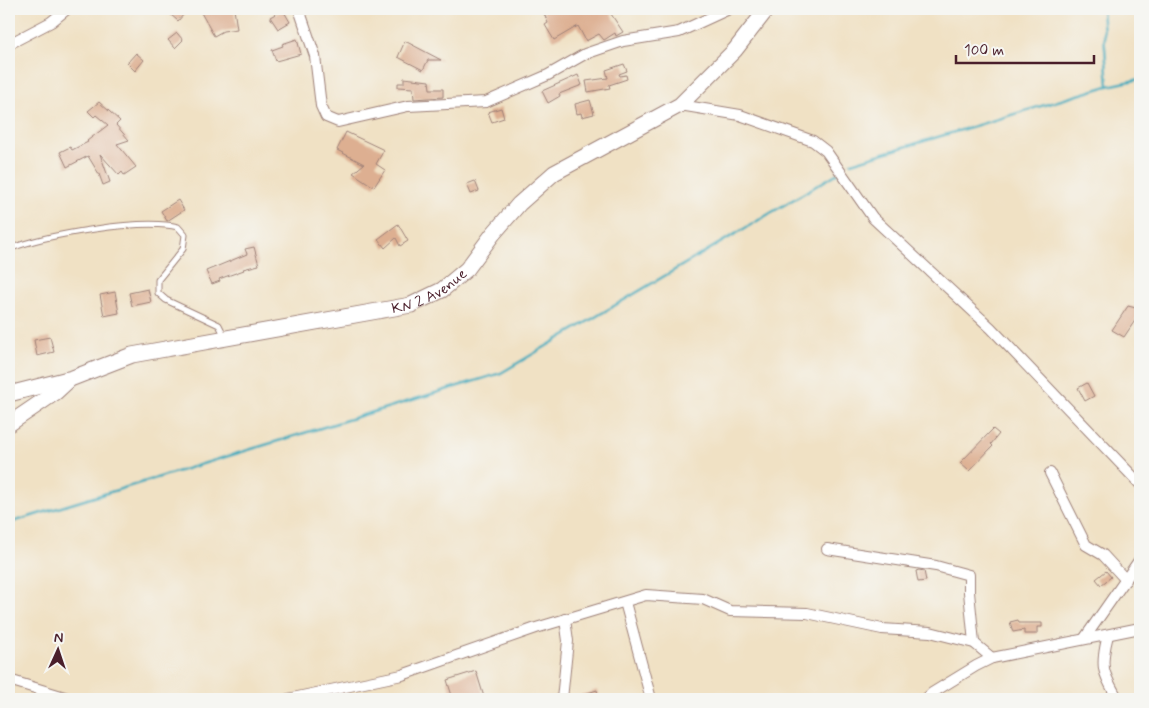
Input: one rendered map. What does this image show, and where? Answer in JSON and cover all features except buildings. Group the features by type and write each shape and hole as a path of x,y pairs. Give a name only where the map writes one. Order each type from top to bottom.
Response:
{"main road":[{"name":"KN 2 Avenue","path":"9,424 56,392 70,379 132,354 411,305 437,292 466,269 519,204 554,174 680,105 735,50 767,9"},
{"path":"9,394 70,379"}],"street":[{"path":"9,44 51,22 68,9"},
{"path":"299,9 315,56 321,106 326,117 338,122 408,106 486,102 548,74 585,54 623,41 679,32 729,9"},
{"path":"680,105 740,115 813,141 826,151 873,218 991,328 1140,484"},
{"path":"1050,473 1086,544 1103,556 1126,580"},
{"path":"827,549 936,566 969,575 974,643"},
{"path":"1084,639 1140,559"},
{"path":"288,699 402,675 565,619 646,595 704,599 730,611 807,613 882,628 930,632 974,643 992,658"},
{"path":"625,602 651,699"},
{"path":"562,699 568,641 565,619"},
{"path":"926,699 976,666 992,658 1140,628"},
{"path":"1108,635 1103,658 1103,670 1118,699"},
{"path":"9,680 71,699"}],"lane":[{"path":"9,249 25,243 86,232 168,224 178,227 185,235 183,249 158,280 158,293 166,300 219,325 225,338"}],"waterway":[{"path":"1102,9 1108,86"},
{"path":"851,163 1108,86 1140,79"},
{"path":"9,523 501,373 838,173"}]}
